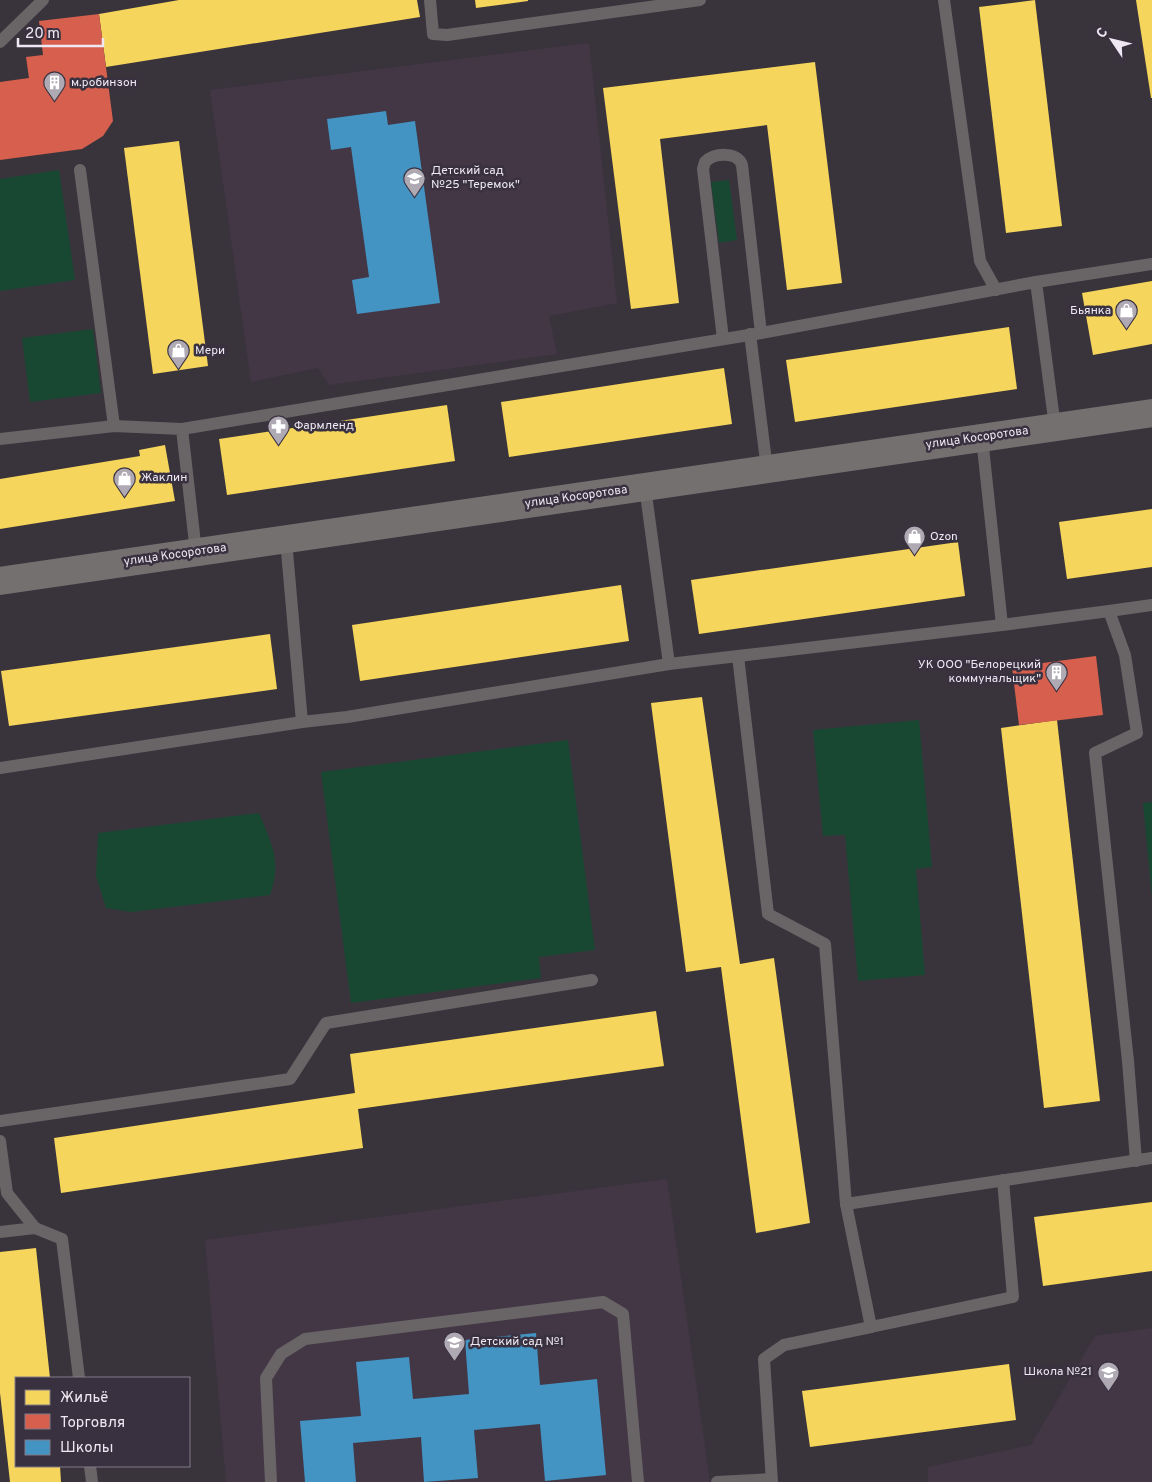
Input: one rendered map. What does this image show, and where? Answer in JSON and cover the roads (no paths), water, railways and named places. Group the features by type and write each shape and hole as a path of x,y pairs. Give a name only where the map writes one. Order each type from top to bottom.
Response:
{"street":[{"name":"улица Косоротова","path":"0,580 1152,413"}],"lane":[{"path":"0,42 43,0"},
{"path":"430,0 433,34 446,35 700,0"},
{"path":"944,0 980,261 996,290"},
{"path":"723,339 703,169 705,162 712,156 730,155 740,160 742,165 767,468"},
{"path":"80,170 114,426"},
{"path":"0,439 114,426 182,428 756,334 1036,282 1152,264"},
{"path":"1036,282 1054,427"},
{"path":"182,428 196,552"},
{"path":"982,438 1002,625"},
{"path":"645,487 669,664"},
{"path":"286,540 302,722"},
{"path":"0,768 302,722 347,717 669,664 1002,625 1152,605"},
{"path":"1109,611 1125,655 1137,734 1095,753 1128,1061 1136,1161"},
{"path":"738,656 768,914 825,944 846,1204 872,1327"},
{"path":"0,1121 290,1079 326,1023 592,980"},
{"path":"0,1141 8,1193 35,1228"},
{"path":"846,1204 1152,1158"},
{"path":"717,1482 772,1480 764,1358 784,1345 1013,1296 1003,1180"},
{"path":"0,1232 35,1228 62,1238 79,1377"},
{"path":"271,1482 266,1378 282,1354 305,1338 603,1302 623,1314 638,1482"},
{"path":"90,1467 92,1482"}],"place":[{"name":"м.робинзон","path":"55,102"},
{"name":"Детский сад №25 \"Теремок\"","path":"415,197"},
{"name":"Бьянка","path":"1127,330"},
{"name":"Мери","path":"179,370"},
{"name":"Фармленд","path":"278,445"},
{"name":"Жаклин","path":"125,497"},
{"name":"Ozon","path":"914,556"},
{"name":"УК ООО \"Белорецкий коммунальщик\"","path":"1057,691"},
{"name":"Детский сад №1","path":"454,1361"},
{"name":"Школа №21","path":"1108,1391"}]}
